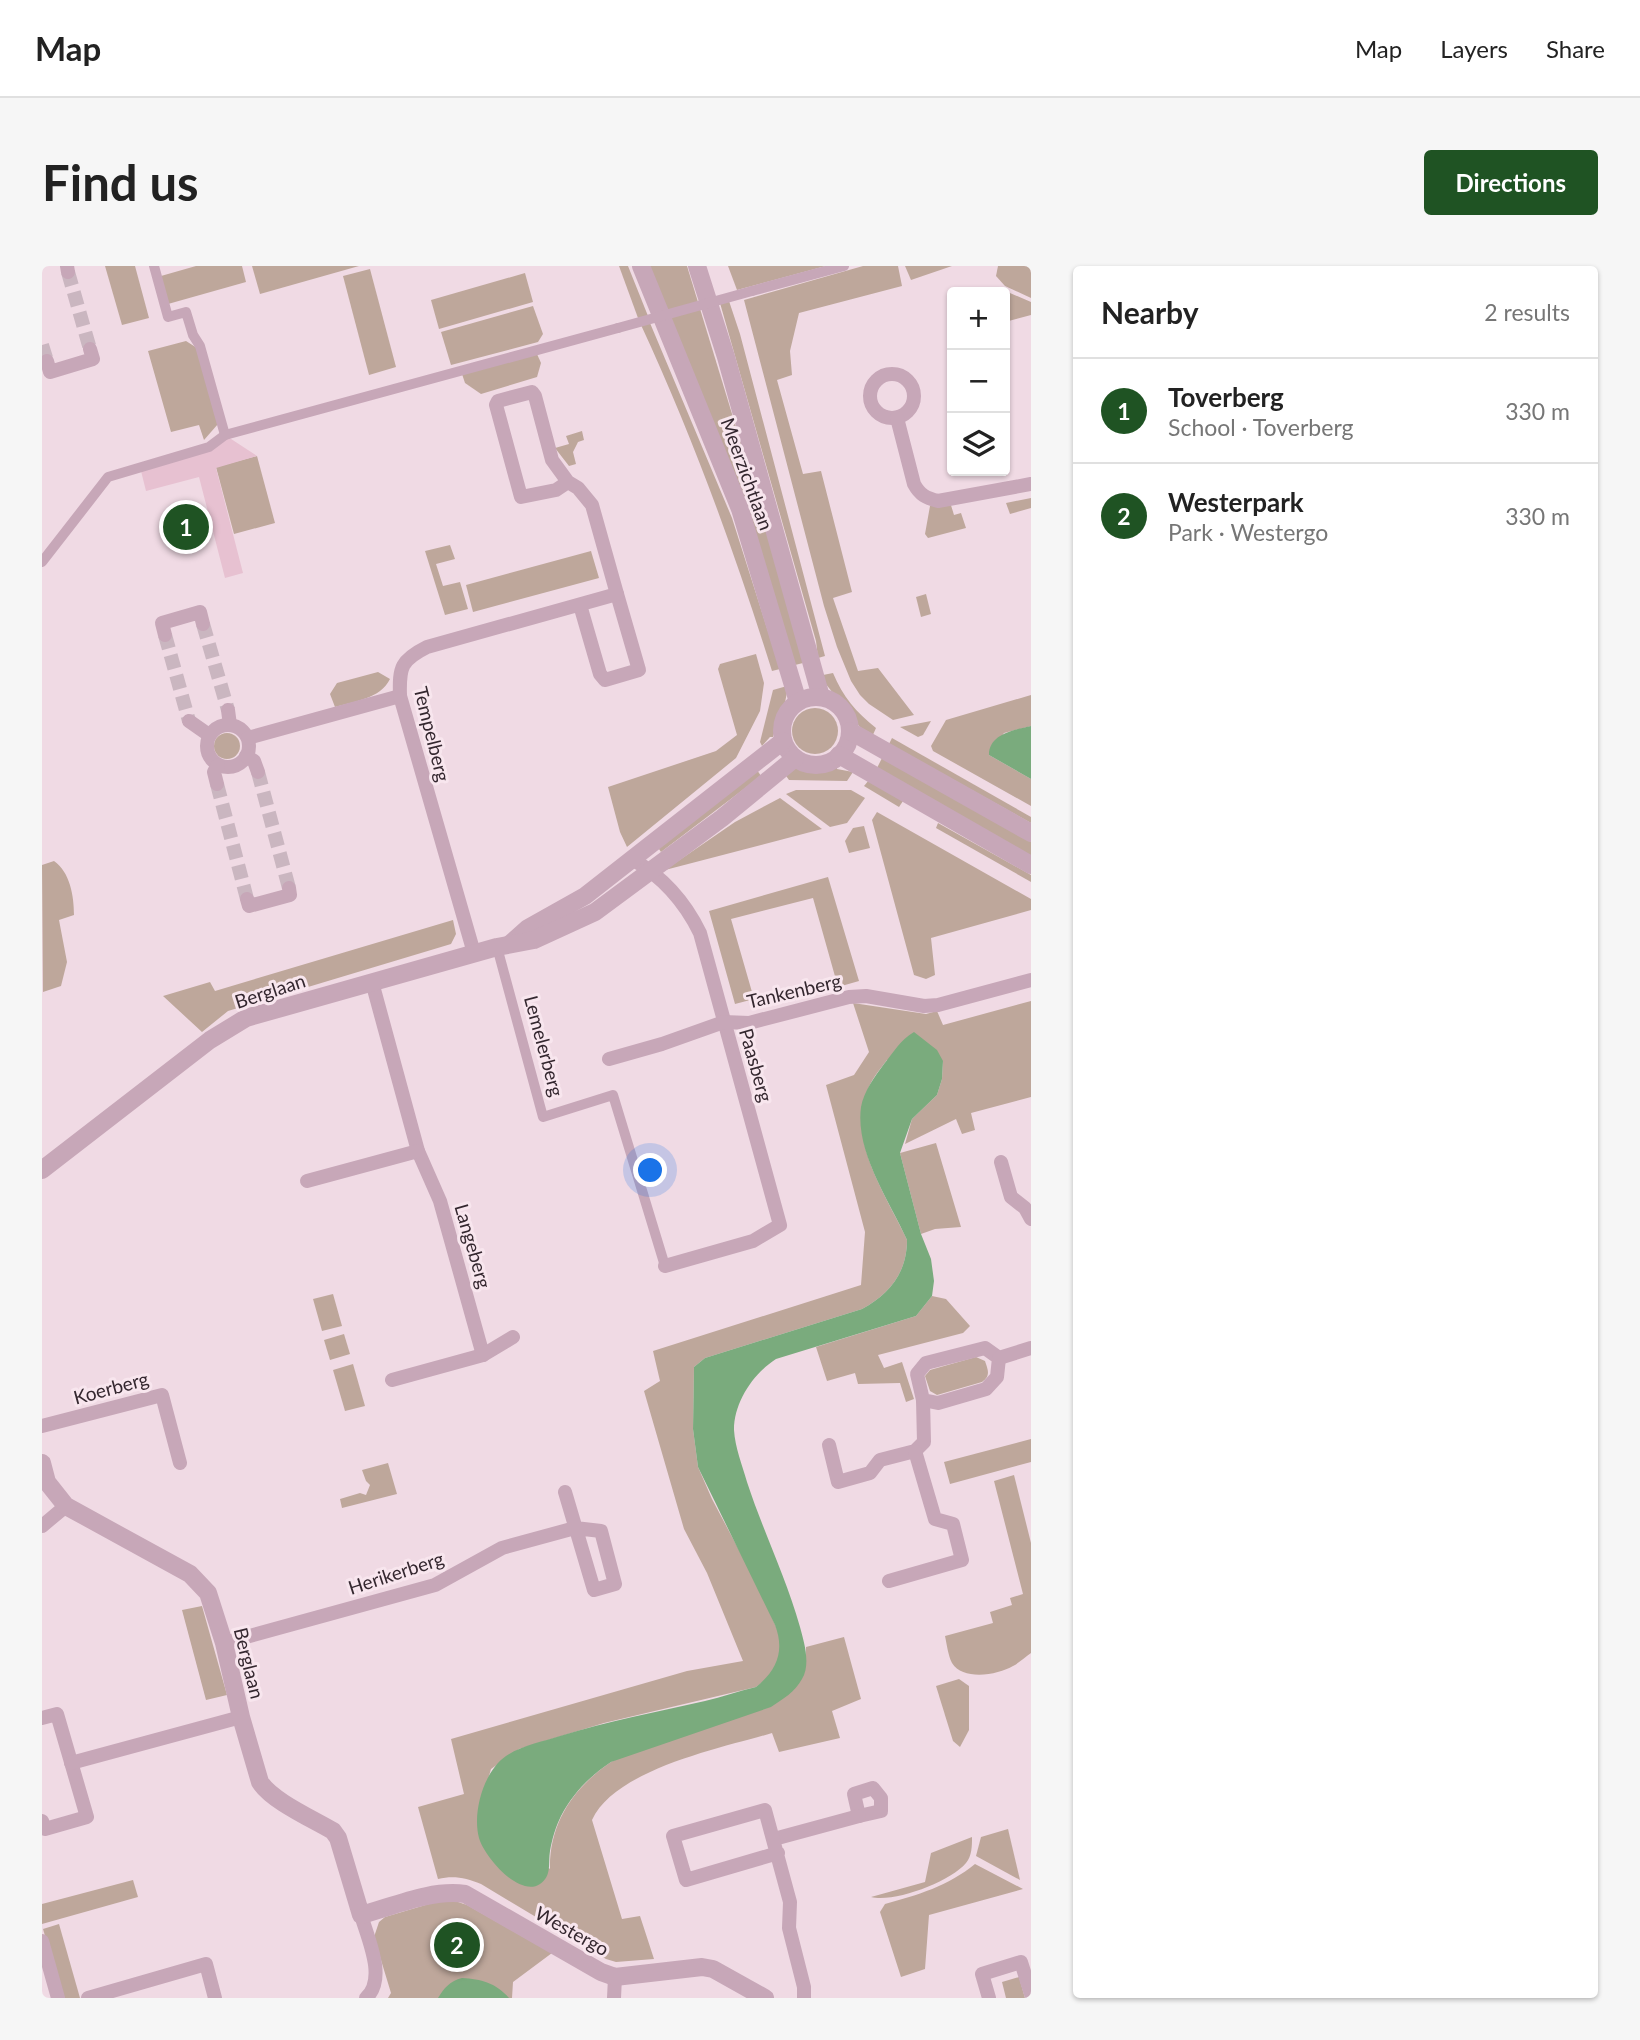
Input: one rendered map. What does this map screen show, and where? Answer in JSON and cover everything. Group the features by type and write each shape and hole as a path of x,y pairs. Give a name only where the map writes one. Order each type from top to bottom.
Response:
{"street":[{"path":"154,266 168,317 186,312 193,335 200,346 225,435"},
{"name":"Meerzichtlaan","path":"641,266 740,509 797,702"},
{"name":"Meerzichtlaan","path":"697,266 726,357 821,697"},
{"path":"42,562 108,477 209,447 225,435 844,266"},
{"path":"47,361 50,372 93,359 90,349"},
{"path":"568,482 556,489 521,497 496,405 498,401 532,392 552,460 568,482 578,488 592,505 639,670 605,680 600,674 580,604"},
{"path":"897,418 915,484 919,492 930,499 938,500 1031,484"},
{"name":"Tempelberg","path":"474,953 400,696 399,675 402,664 414,654 441,643 617,594"},
{"path":"165,635 162,623 200,612 203,624"},
{"path":"248,738 400,696"},
{"path":"821,697 839,706 847,717 848,740 839,755 826,763 802,762 788,750 783,741 784,719 797,702 821,697"},
{"path":"229,717 248,738 246,756 237,765 218,765 212,760 207,748 209,735 229,717"},
{"path":"189,721 209,735"},
{"path":"849,731 1031,833"},
{"name":"Berglaan","path":"503,945 585,896 783,741"},
{"path":"839,755 1031,865"},
{"path":"246,756 254,761 258,772"},
{"name":"Berglaan","path":"42,1170 221,1032 246,1018 503,945 534,940 595,912 652,871 796,758"},
{"path":"217,784 214,772 218,765"},
{"name":"Paasberg","path":"632,859 652,871 682,901 700,933 780,1225"},
{"path":"247,899 249,906 290,895 289,888"},
{"name":"Lemelerberg","path":"503,945 543,1116 614,1096 665,1266 753,1241 780,1225"},
{"name":"Tankenberg","path":"609,1059 724,1022 749,1023 849,997 866,996 924,1006 1031,980"},
{"name":"Langeberg","path":"372,982 418,1151 440,1201 483,1355"},
{"path":"307,1181 418,1151"},
{"path":"1001,1162 1010,1197 1026,1208 1031,1219"},
{"path":"392,1380 483,1355 513,1337"},
{"path":"829,1445 838,1482 870,1473 880,1460 915,1451 924,1443 923,1400 917,1374 926,1363 985,1348 999,1359"},
{"path":"999,1359 1031,1348"},
{"path":"923,1400 938,1403 986,1389 997,1377 999,1359"},
{"name":"Koerberg","path":"42,1426 162,1395 180,1463"},
{"path":"888,1580 962,1560 953,1524 935,1519 915,1451"},
{"name":"Berglaan","path":"42,1463 47,1482 66,1506 190,1574 208,1593 224,1643 241,1717 264,1788 333,1831 338,1838 361,1915"},
{"name":"Herikerberg","path":"224,1643 435,1585 502,1548 575,1528 565,1492"},
{"path":"42,1525 66,1506"},
{"path":"42,1718 57,1714 87,1817 44,1829 42,1821"},
{"path":"71,1763 241,1717"},
{"path":"804,1998 804,1987 789,1928 790,1902 776,1846 765,1810 673,1836 686,1880 776,1846 859,1816"},
{"name":"Westergo","path":"361,1915 442,1893 465,1894 601,1972 615,1977 702,1966 713,1969 765,1998"},
{"path":"361,1915 374,1963 376,1984 366,1998"},
{"path":"42,1941 58,1998"},
{"path":"989,1998 982,1974 1021,1962 1031,1994"},
{"path":"88,1998 206,1964 215,1998"},
{"path":"614,1998 615,1977"}],"shaded area":[{"path":"105,266 135,266 149,318 122,325"},
{"path":"196,266 242,266 246,282 168,304 161,276"},
{"path":"252,266 359,266 260,294"},
{"path":"619,266 628,266 648,316 638,318"},
{"path":"646,266 687,266 771,542 803,663 791,666"},
{"path":"728,266 826,266 737,290"},
{"path":"863,266 898,266 902,286 799,313 790,351 792,375 777,380 803,474 821,471 852,592 833,598 858,671 878,668 914,715 893,720 860,695 837,647 744,300"},
{"path":"905,266 952,266 911,280"},
{"path":"998,266 1031,266 1031,298 1005,286 996,276"},
{"path":"370,269 396,367 369,375 343,276"},
{"path":"525,273 533,302 439,329 431,300"},
{"path":"1010,293 1031,302 1031,315 1010,321"},
{"path":"729,301 825,656 818,658 816,641 720,303"},
{"path":"533,306 543,334 538,342 451,365 441,332"},
{"path":"650,323 732,518 780,669 772,671 712,496 641,325"},
{"path":"186,341 197,348 218,424 204,440 199,425 171,432 148,351"},
{"path":"537,354 541,363 537,377 481,394 465,383 462,374"},
{"path":"582,431 584,440 578,442 573,452 576,464 569,466 555,448 569,444 566,436"},
{"path":"225,435 257,456 216,468 243,573 225,578 199,477 146,491 140,467 209,447"},
{"path":"257,456 275,523 234,534 216,467"},
{"path":"1031,498 1031,508 1010,514 1006,503"},
{"path":"950,502 954,515 961,513 966,528 928,538 925,534 930,506"},
{"path":"450,545 455,559 436,564 443,586 460,582 468,609 445,615 425,551"},
{"path":"591,551 599,578 473,612 466,585"},
{"path":"926,594 931,614 921,617 916,597"},
{"path":"756,654 764,683 760,711 736,758 627,847 620,832 608,787 716,751 737,735 718,669 720,664"},
{"path":"378,672 390,679 380,691 335,707 330,694 337,683"},
{"path":"833,673 851,704 876,728 872,737 832,695 823,675"},
{"path":"787,686 784,705 773,737 762,746 760,742 773,690"},
{"path":"1031,695 1031,726 1004,733 989,755 1031,779 1031,806 933,751 931,746 946,720"},
{"path":"815,708 831,715 838,731 831,747 815,754 799,747 792,731 799,715"},
{"path":"931,721 923,735 918,737 900,727"},
{"path":"1031,726 1031,779 989,755 993,742 998,738 1010,731"},
{"path":"227,733 236,737 240,746 236,755 227,759 218,755 214,746 218,737"},
{"path":"892,738 1031,817 1031,823 889,744"},
{"path":"882,758 1031,842 1031,856 877,768"},
{"path":"837,766 837,769 853,772 847,781 789,780 784,773 797,768 818,770"},
{"path":"757,770 761,776 661,852 657,846"},
{"path":"869,780 903,801 899,807 864,786"},
{"path":"796,790 851,790 865,798 847,823 830,827 786,794"},
{"path":"780,798 822,829 665,870 735,822"},
{"path":"877,812 1031,899 1031,910 931,938 935,975 926,979 914,975 872,820"},
{"path":"938,823 1031,875 1031,882 936,828"},
{"path":"864,826 870,848 849,853 845,841 853,828"},
{"path":"54,861 64,871 70,885 74,915 59,920 67,962 61,986 43,992 42,865"},
{"path":"828,877 859,981 838,987 813,898 731,919 754,999 735,1004 709,911"},
{"path":"453,920 456,934 451,944 228,1011 202,1032 163,996 210,982 215,991"},
{"path":"1031,1001 1031,1097 971,1113 975,1130 962,1134 956,1119 905,1144 912,1119 937,1095 942,1079 943,1061 887,1060 871,1083 863,1107 865,1146 879,1185 907,1240 904,1262 889,1289 862,1309 705,1358 694,1367 693,1429 698,1467 781,1638 776,1666 768,1678 756,1687 604,1723 519,1749 491,1769 478,1814 550,1869 554,1836 559,1822 575,1795 598,1772 611,1762 806,1662 806,1647 844,1637 861,1699 832,1711 840,1738 779,1752 772,1733 672,1763 623,1787 604,1802 592,1820 622,1919 640,1916 654,1959 616,1962 606,1959 481,1884 460,1878 438,1879 418,1807 464,1794 451,1739 687,1671 743,1661 707,1573 684,1529 644,1391 660,1381 653,1351 861,1285 865,1232 826,1085 854,1075 869,1052 853,1003 926,1014 937,1011 943,1025"},
{"path":"914,1032 937,1050 943,1061 942,1079 937,1095 912,1119 900,1153 921,1234 931,1259 934,1281 932,1296 916,1316 776,1359 760,1372 746,1390 735,1420 736,1443 747,1482 788,1590 803,1639 806,1653 805,1673 792,1691 771,1707 603,1767 577,1792 561,1816 552,1842 549,1869 544,1881 532,1887 522,1885 495,1864 482,1846 477,1828 479,1805 486,1782 506,1756 525,1746 614,1721 756,1687 774,1667 779,1652 775,1625 698,1467 693,1429 694,1367 705,1358 862,1309 881,1296 895,1281 904,1262 907,1240 868,1158 863,1141 861,1107 877,1074 901,1042"},
{"path":"936,1143 961,1227 935,1229 921,1234 900,1153"},
{"path":"333,1294 342,1326 322,1331 313,1299"},
{"path":"932,1296 946,1299 970,1326 963,1333 878,1355 884,1368 902,1362 914,1399 906,1402 900,1383 858,1384 855,1373 827,1381 816,1347 916,1316"},
{"path":"344,1334 350,1354 330,1360 324,1340"},
{"path":"976,1357 985,1361 988,1370 987,1377 982,1382 937,1395 930,1391 925,1376 930,1370"},
{"path":"353,1364 365,1406 345,1411 333,1370"},
{"path":"1031,1439 1031,1462 950,1484 944,1462"},
{"path":"388,1463 397,1494 342,1508 340,1499 360,1493 366,1495 370,1485 362,1470"},
{"path":"1014,1475 1031,1543 1031,1653 1007,1669 990,1674 972,1674 957,1669 952,1663 945,1636 993,1623 990,1612 1012,1605 1010,1598 1023,1594 994,1481"},
{"path":"202,1606 227,1695 206,1700 182,1610"},
{"path":"959,1679 969,1686 969,1730 960,1747 953,1741 936,1686"},
{"path":"1008,1829 1020,1880 976,1856 981,1837"},
{"path":"972,1837 968,1860 948,1877 907,1894 871,1897 925,1882 931,1853"},
{"path":"975,1864 1023,1889 929,1915 925,1969 901,1977 880,1912 885,1904 943,1884"},
{"path":"133,1880 138,1897 42,1924 42,1904"},
{"path":"439,1901 455,1901 467,1905 552,1953 513,1982 512,1998 388,1998 391,1993 374,1937 379,1922 385,1917"},
{"path":"59,1924 80,1998 63,1998 43,1929"},
{"path":"1019,1977 1025,1998 1006,1998 1002,1982"},
{"path":"462,1978 488,1983 509,1998 438,1998 448,1985"}],"tunnel":[{"path":"68,272 90,349"},
{"path":"42,345 47,361"},
{"path":"203,624 228,710"},
{"path":"165,635 189,721"},
{"path":"258,772 289,888"},
{"path":"217,784 247,899"}],"place":[{"name":"Toverberg","path":"186,527"},
{"name":"Westerpark","path":"457,1945"}]}
